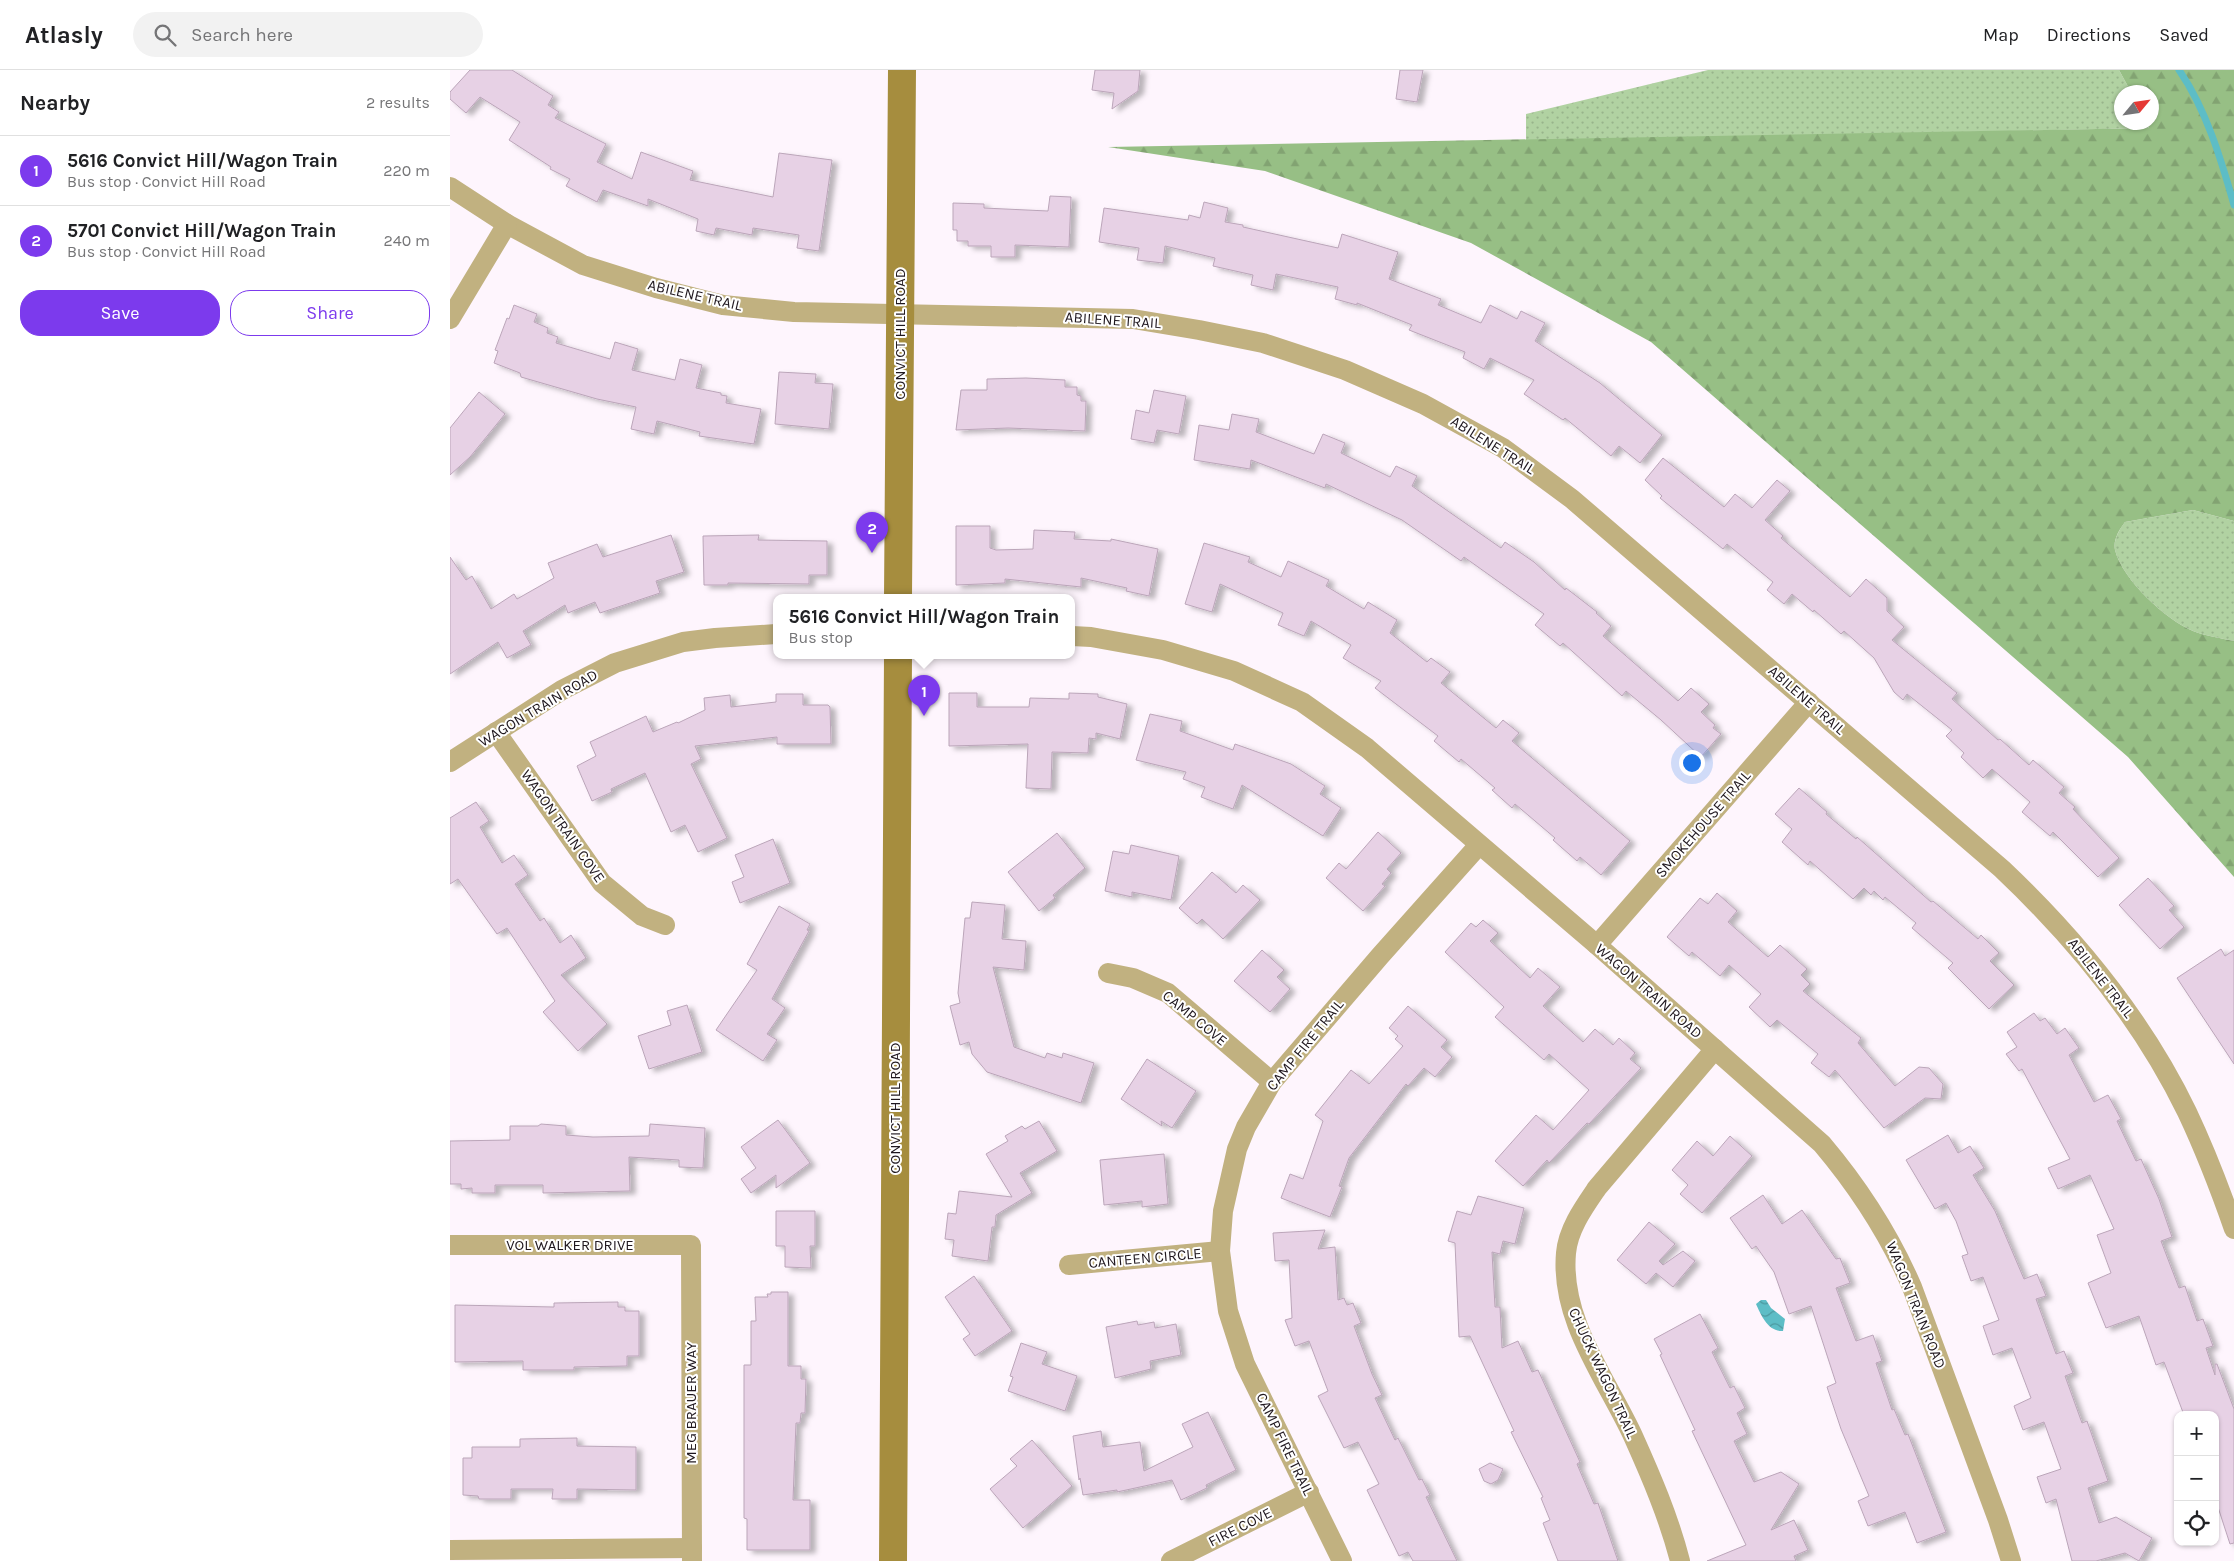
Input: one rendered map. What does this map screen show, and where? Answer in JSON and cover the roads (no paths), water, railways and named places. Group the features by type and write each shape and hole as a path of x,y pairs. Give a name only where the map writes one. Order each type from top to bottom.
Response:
{"street":[{"name":"CONVICT HILL ROAD","path":"898,594 902,70"},
{"name":"ABILENE TRAIL","path":"450,187 507,224 583,265 656,288 724,305 794,312 1133,319 1263,343 1304,355 1388,388 1465,426 1538,473 1572,499 2002,869 2058,924 2119,998 2168,1074 2205,1151 2234,1229"},
{"path":"450,319 507,224"},
{"name":"WAGON TRAIN ROAD","path":"450,762 562,690 615,663 683,642 773,634"},
{"name":"WAGON TRAIN ROAD","path":"1075,636 1090,637 1163,650 1234,671 1302,702 1367,748 1597,945 1822,1144 1852,1180 1874,1211 1896,1249 1912,1287 1998,1520 2011,1561"},
{"name":"CONVICT HILL ROAD","path":"893,1561 898,659"},
{"name":"SMOKEHOUSE TRAIL","path":"1597,945 1809,702"},
{"name":"WAGON TRAIN COVE","path":"496,732 602,883 642,916 665,925"},
{"name":"CAMP FIRE TRAIL","path":"1342,1561 1245,1364 1228,1311 1220,1251 1223,1211 1237,1149 1246,1127 1272,1082 1380,956 1479,845"},
{"name":"CAMP COVE","path":"1108,973 1133,978 1168,993 1272,1082"},
{"name":"CHUCK WAGON TRAIL","path":"1680,1561 1666,1516 1633,1436 1582,1335 1572,1310 1567,1289 1566,1250 1582,1211 1597,1188 1715,1049"},
{"name":"VOL WALKER DRIVE","path":"450,1245 691,1244"},
{"name":"MEG BRAUER WAY","path":"691,1244 692,1555"},
{"name":"CANTEEN CIRCLE","path":"1069,1265 1220,1251"},
{"name":"FIRE COVE","path":"1171,1561 1309,1492"},
{"path":"450,1550 692,1555"}],"water":[{"path":"1761,1300 1766,1300 1771,1308 1785,1319 1783,1331 1773,1329 1766,1322 1756,1304"}],"waterway":[{"path":"2179,70 2189,85 2205,118 2218,152 2234,205"}],"place":[{"name":"5701 Convict Hill/Wagon Train","path":"872,553"},
{"name":"5616 Convict Hill/Wagon Train","path":"924,716"}]}
